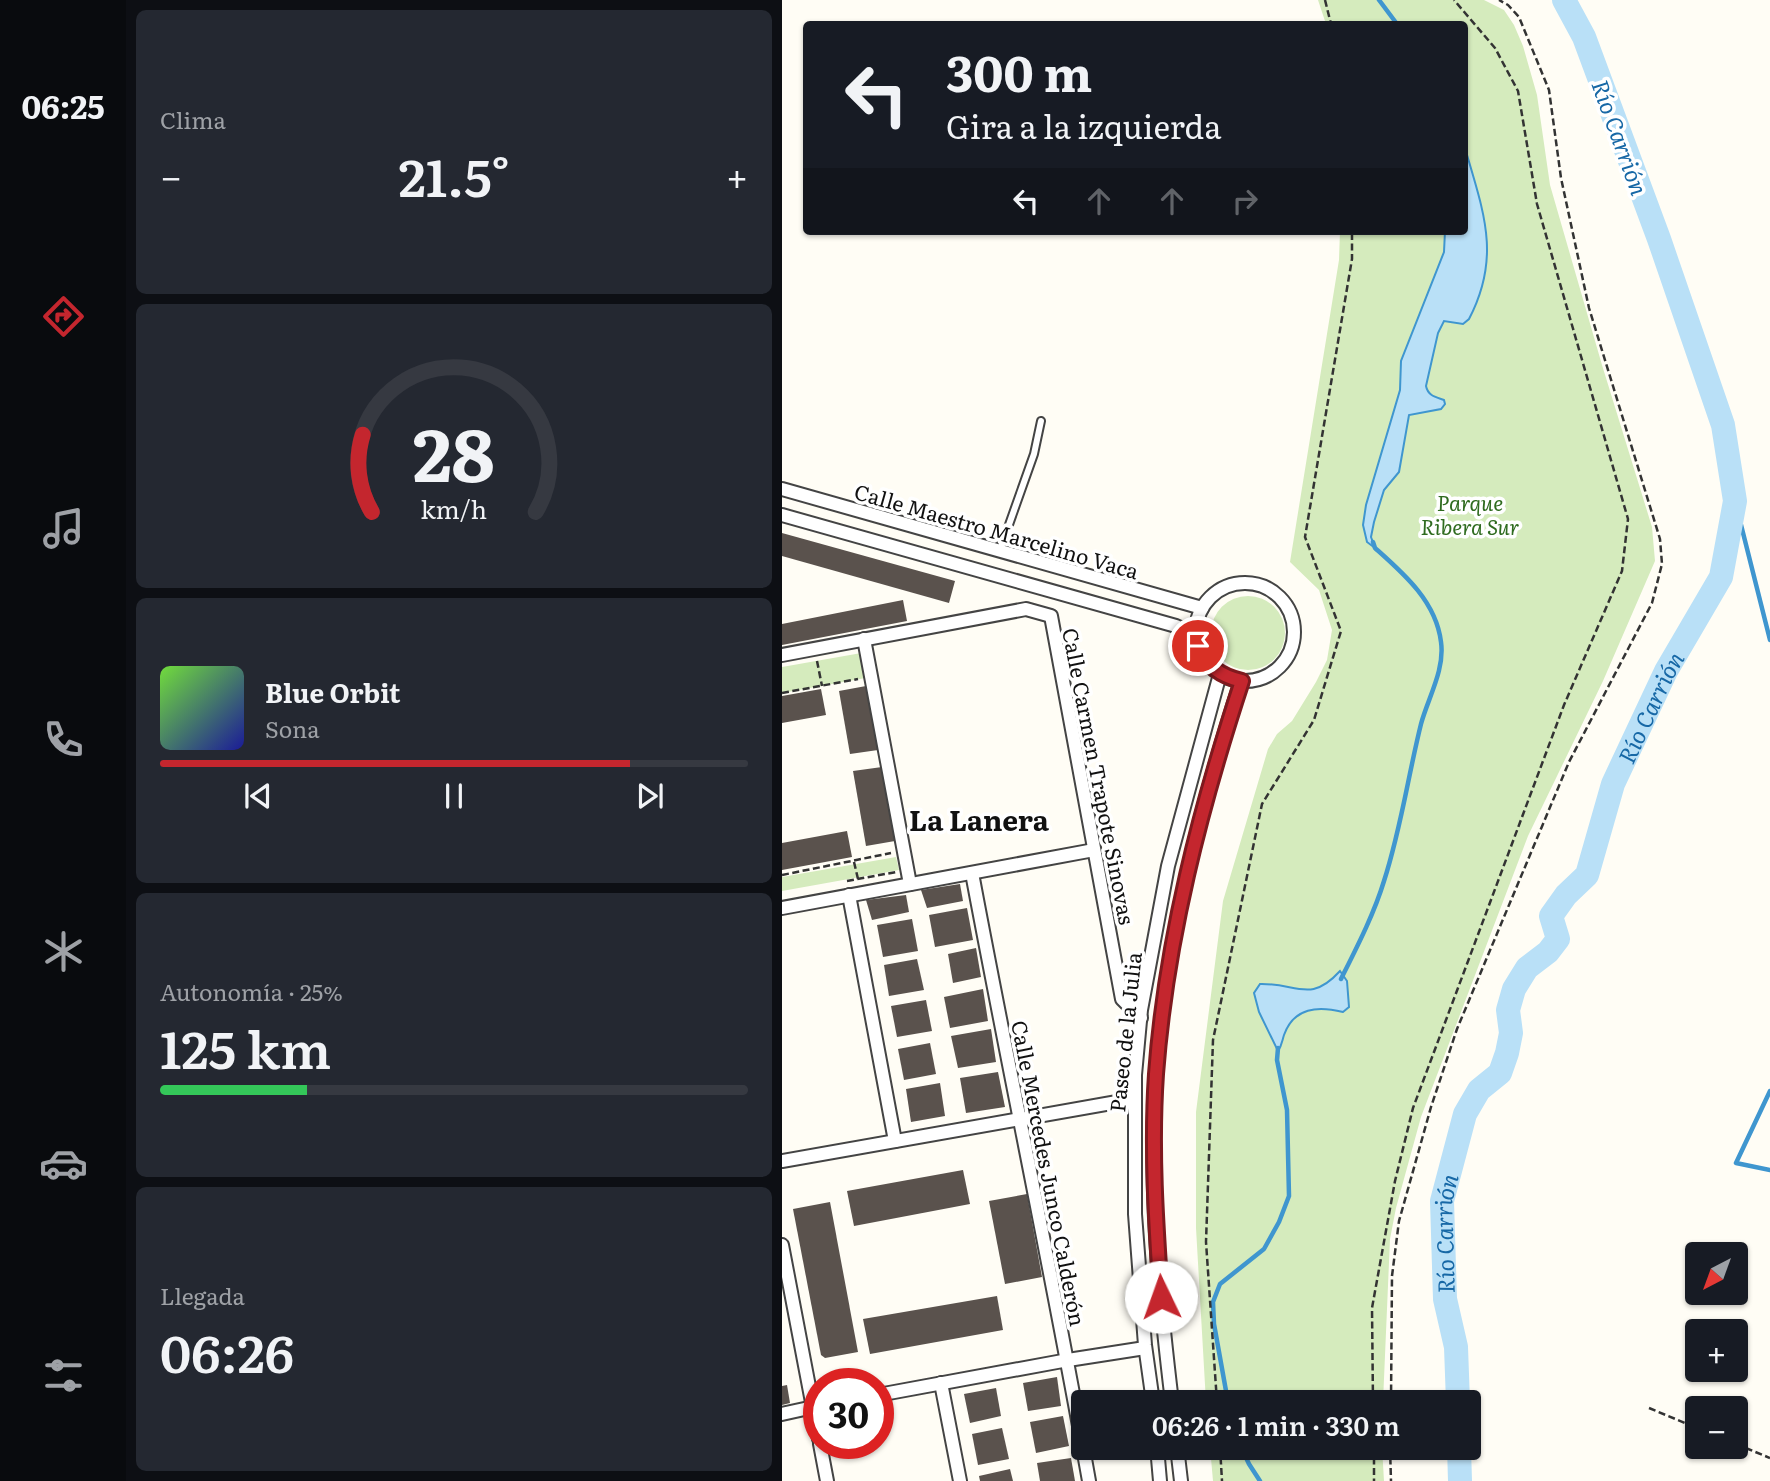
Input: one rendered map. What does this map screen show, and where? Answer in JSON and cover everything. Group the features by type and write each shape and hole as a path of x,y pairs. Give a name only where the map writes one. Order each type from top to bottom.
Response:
{"street":[{"name":"Calle Maestro Marcelino Vaca","path":"782,489 1202,608"},
{"name":"Calle Maestro Marcelino Vaca","path":"782,515 1176,626 1196,635"},
{"path":"1258,584 1282,599 1291,614 1295,630 1292,648 1280,667 1266,677 1242,681 1220,674 1203,657 1196,635 1202,608 1218,591 1231,585 1258,584"},
{"name":"Calle Carmen Trapote Sinovas","path":"864,639 1026,609 1051,616 1122,999 1141,1018"},
{"path":"782,655 864,639 910,884"},
{"name":"Paseo de la Julia","path":"1151,1390 1145,1348 1135,1214 1134,1099 1141,1018 1168,866 1220,674"},
{"name":"Paseo de la Julia","path":"1171,1390 1161,1297 1155,1173 1154,1112 1161,1020 1182,901 1207,795 1242,681"},
{"path":"782,908 1094,850"},
{"name":"Calle Mercedes Junco Calderón","path":"972,873 1068,1360 1089,1481"},
{"path":"849,895 895,1141"},
{"path":"782,1161 1134,1099"},
{"path":"782,1245 808,1368"},
{"path":"894,1392 1145,1348"},
{"path":"941,1383 960,1481"},
{"path":"782,1414 803,1409"},
{"path":"823,1459 827,1481"},
{"path":"1159,1460 1161,1481"},
{"path":"1179,1460 1181,1481"}],"lane":[{"path":"1000,550 1033,454 1041,421"}],"path":[{"path":"1325,0 1330,21"},
{"path":"1373,1390 1372,1308 1395,1181 1413,1108 1564,705 1622,571 1628,519 1537,204 1518,91 1495,48 1453,0"},
{"path":"1391,1390 1392,1276 1399,1221 1431,1107 1457,1029 1499,923 1568,762 1652,603 1662,564 1660,539 1589,308 1561,178 1549,90 1519,17 1499,0"},
{"path":"1216,1390 1206,1242 1213,1040 1262,804 1314,720 1341,631 1305,537 1352,259 1352,235"},
{"path":"817,661 822,685"},
{"path":"782,693 871,677"},
{"path":"782,875 904,850"},
{"path":"854,861 858,879"},
{"path":"1649,1408 1685,1423"},
{"path":"1748,1449 1770,1458"},
{"path":"1221,1460 1222,1481"},
{"path":"1374,1460 1374,1481"},
{"path":"1390,1460 1391,1481"}],"green space":[{"name":"Parque Ribera Sur","path":"1318,0 1484,0 1504,10 1514,25 1537,95 1550,185 1652,527 1655,561 1603,681 1528,836 1421,1117 1390,1239 1384,1390 1205,1390 1196,1228 1196,1112 1223,901 1268,749 1277,734 1292,721 1316,682 1327,660 1332,630 1319,590 1290,562 1339,260 1340,235 1468,235 1468,21 1325,21"},
{"path":"1248,596 1262,599 1274,607 1282,619 1285,633 1282,647 1274,659 1262,667 1248,670 1234,667 1222,659 1214,647 1211,633 1214,619 1222,607 1234,599"},
{"path":"867,652 871,677 782,693 782,667"},
{"path":"896,857 899,870 782,891 782,877"},
{"path":"1211,1460 1383,1460 1384,1481 1213,1481"}],"water":[{"path":"1468,158 1486,233 1485,275 1469,319 1463,324 1444,321 1438,333 1426,386 1430,394 1444,400 1445,404 1441,409 1409,415 1399,472 1384,490 1374,522 1371,537 1375,548 1367,542 1363,525 1366,505 1400,390 1401,361 1444,252 1445,235 1468,235"},
{"path":"1340,971 1347,981 1349,1007 1343,1012 1316,1009 1300,1014 1288,1026 1278,1051 1259,1012 1254,993 1260,984 1311,989 1320,987"}],"building":[{"path":"782,533 955,581 949,603 782,556"},
{"path":"903,600 907,621 782,645 782,624"},
{"path":"866,686 878,750 850,754 839,691"},
{"path":"821,689 826,715 782,723 782,696"},
{"path":"882,767 895,841 866,846 853,771"},
{"path":"847,831 852,857 782,870 782,843"},
{"path":"960,884 963,901 927,908 921,890"},
{"path":"906,895 909,912 872,920 866,900"},
{"path":"967,908 973,940 935,947 929,915"},
{"path":"912,919 918,951 883,957 877,925"},
{"path":"976,948 981,977 953,983 948,954"},
{"path":"917,959 924,990 889,996 884,965"},
{"path":"983,989 988,1021 950,1028 944,997"},
{"path":"926,1000 932,1031 897,1037 891,1006"},
{"path":"991,1029 996,1062 958,1068 951,1036"},
{"path":"930,1043 936,1074 904,1080 898,1049"},
{"path":"998,1072 1005,1107 966,1113 960,1078"},
{"path":"940,1083 945,1116 911,1122 906,1089"},
{"path":"963,1170 970,1204 854,1226 847,1191"},
{"path":"1027,1194 1042,1277 1005,1284 989,1201"},
{"path":"830,1202 858,1352 825,1358 821,1355 793,1209"},
{"path":"997,1296 1003,1330 870,1354 863,1319"},
{"path":"1057,1377 1061,1406 1028,1411 1023,1383"},
{"path":"787,1385 790,1403 782,1405 782,1386"},
{"path":"996,1388 1001,1416 970,1423 964,1394"},
{"path":"1063,1416 1069,1446 1036,1453 1030,1422"},
{"path":"1002,1428 1009,1459 978,1465 972,1434"},
{"path":"1071,1458 1075,1481 1040,1481 1037,1463"},
{"path":"1010,1469 1013,1481 980,1481 979,1476"}],"waterway":[{"path":"1379,0 1395,21"},
{"name":"Río Carrión","path":"1458,1390 1456,1347 1445,1299 1442,1201 1465,1114 1479,1090 1500,1073 1511,1033 1508,1010 1514,989 1527,968 1548,952 1558,939 1551,916 1566,895 1587,875 1613,784 1666,671 1721,577 1735,501 1723,425 1659,239 1584,37 1564,0"},
{"path":"1735,501 1770,640"},
{"path":"1341,979 1384,881 1421,724 1441,663 1442,652 1438,627 1425,601 1407,578 1375,548 1373,542"},
{"path":"1226,1390 1214,1324 1213,1302 1220,1284 1264,1249 1289,1196 1287,1110 1277,1060 1278,1048"},
{"path":"1770,1091 1736,1163 1770,1170"},
{"path":"1247,1460 1260,1481"},
{"name":"Río Carrión","path":"1459,1460 1460,1481"}],"district":[{"name":"La Lanera","path":"979,819"}],"route":[{"path":"1161,1297 1154,1136 1161,1020 1168,969 1207,795 1242,681 1220,674 1207,663 1198,646"}]}
